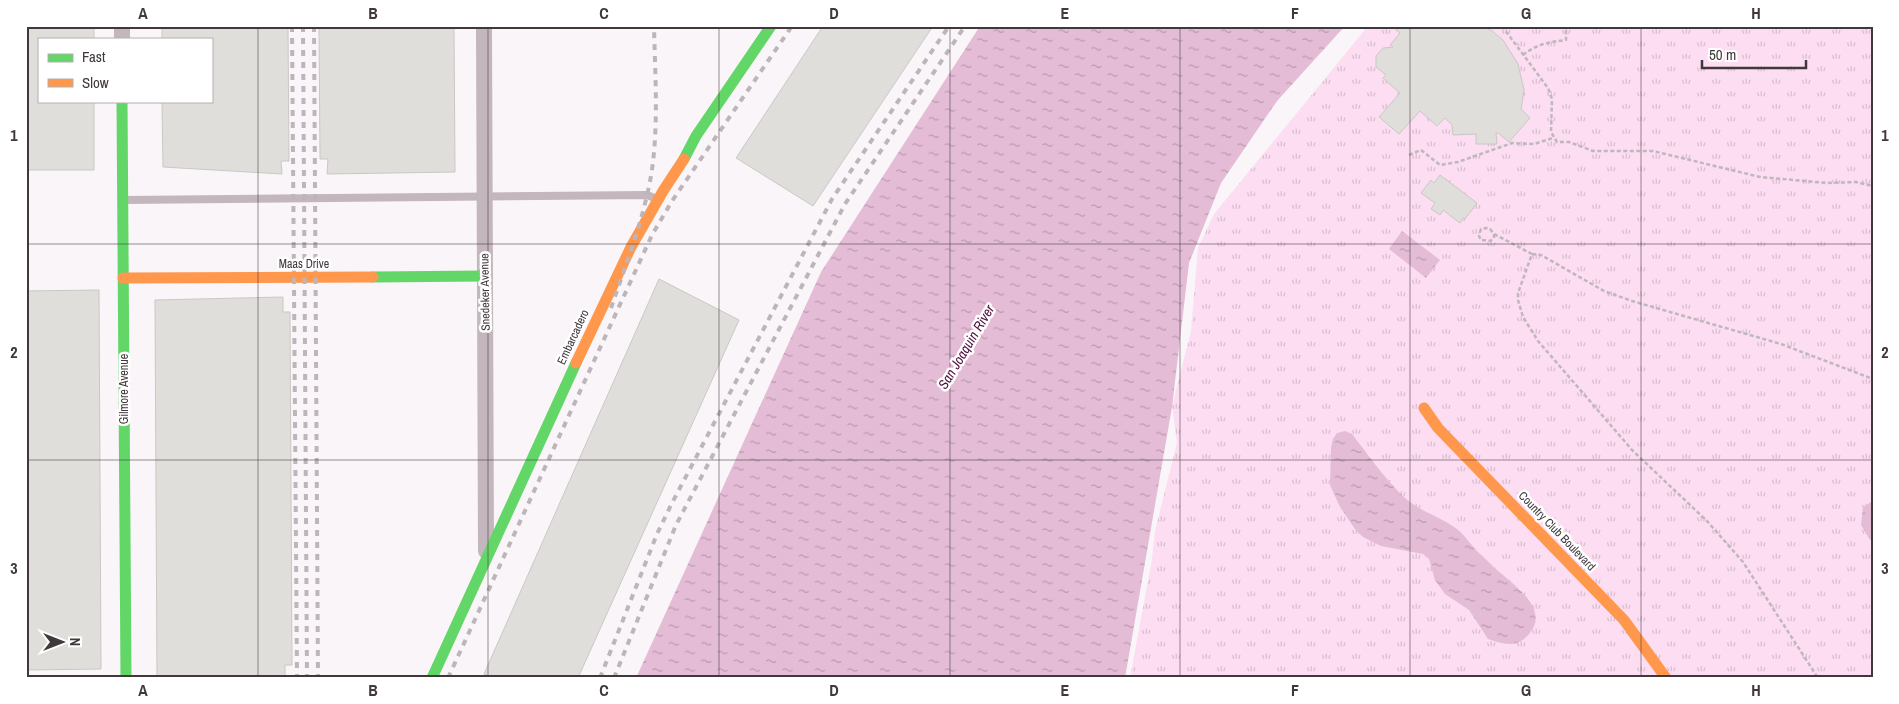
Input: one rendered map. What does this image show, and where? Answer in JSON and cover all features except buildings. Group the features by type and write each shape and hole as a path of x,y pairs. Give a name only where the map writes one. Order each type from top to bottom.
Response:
{"street":[{"name":"Snedeker Avenue","path":"484,26 486,558"},
{"name":"Embarcadero","path":"432,678 631,247 658,200 680,167 696,136 771,26"},
{"name":"Gilmore Avenue","path":"122,102 126,678"},
{"name":"Maas Drive","path":"123,278 485,276"},
{"name":"Country Club Boulevard","path":"1424,408 1438,428 1624,620 1666,678"}],"lane":[{"path":"123,200 647,195 658,200"}],"path":[{"path":"1502,26 1548,88 1552,99 1550,132 1556,142 1569,142 1593,151 1653,151 1760,177 1826,183 1856,182 1873,186"},
{"path":"1523,54 1533,46 1566,40 1566,28"},
{"path":"1409,155 1421,150 1440,165 1449,164 1512,143 1534,144 1553,138"},
{"path":"1494,234 1494,238 1490,241 1481,240 1481,229 1490,229 1494,234 1532,254 1541,255 1604,291 1632,301 1781,344 1873,379"},
{"path":"1532,254 1518,293 1518,300 1523,317 1538,342 1633,451 1707,521 1743,562 1818,678"}],"green space":[{"path":"1368,26 1873,26 1873,678 1130,678 1152,559 1155,531 1177,443 1172,406 1191,331 1198,248 1214,214"}],"water":[{"name":"San Joaquin River","path":"980,26 1345,26 1277,101 1221,183 1189,263 1172,407 1125,678 636,678 821,272"},
{"path":"1402,231 1440,260 1426,278 1389,249"},
{"path":"1345,431 1352,434 1384,475 1405,498 1457,529 1478,552 1525,596 1535,612 1535,621 1532,630 1524,639 1511,644 1488,639 1469,610 1445,594 1435,580 1429,559 1423,554 1381,546 1363,537 1355,529 1340,507 1330,485 1333,439 1337,433"},
{"path":"1873,501 1873,541 1870,540 1861,525 1863,507"}],"railway":[{"path":"292,26 297,678"},
{"path":"303,26 307,678"},
{"path":"314,26 318,678"},
{"path":"611,308 639,226 651,176 656,120 654,26"},
{"path":"448,678 652,235 672,201 792,26"},
{"path":"600,678 657,534 672,503 832,199 949,26"},
{"path":"614,678 676,525 845,204 965,26"}],"traffic: fast":[{"path":"684,159 696,136 771,26"},
{"path":"122,102 126,678"},
{"path":"373,277 485,276"},
{"path":"432,678 576,363"}],"traffic: slow":[{"path":"576,363 631,247 684,159"},
{"path":"123,278 373,277"},
{"path":"1424,408 1438,428 1624,620 1666,678"}]}
